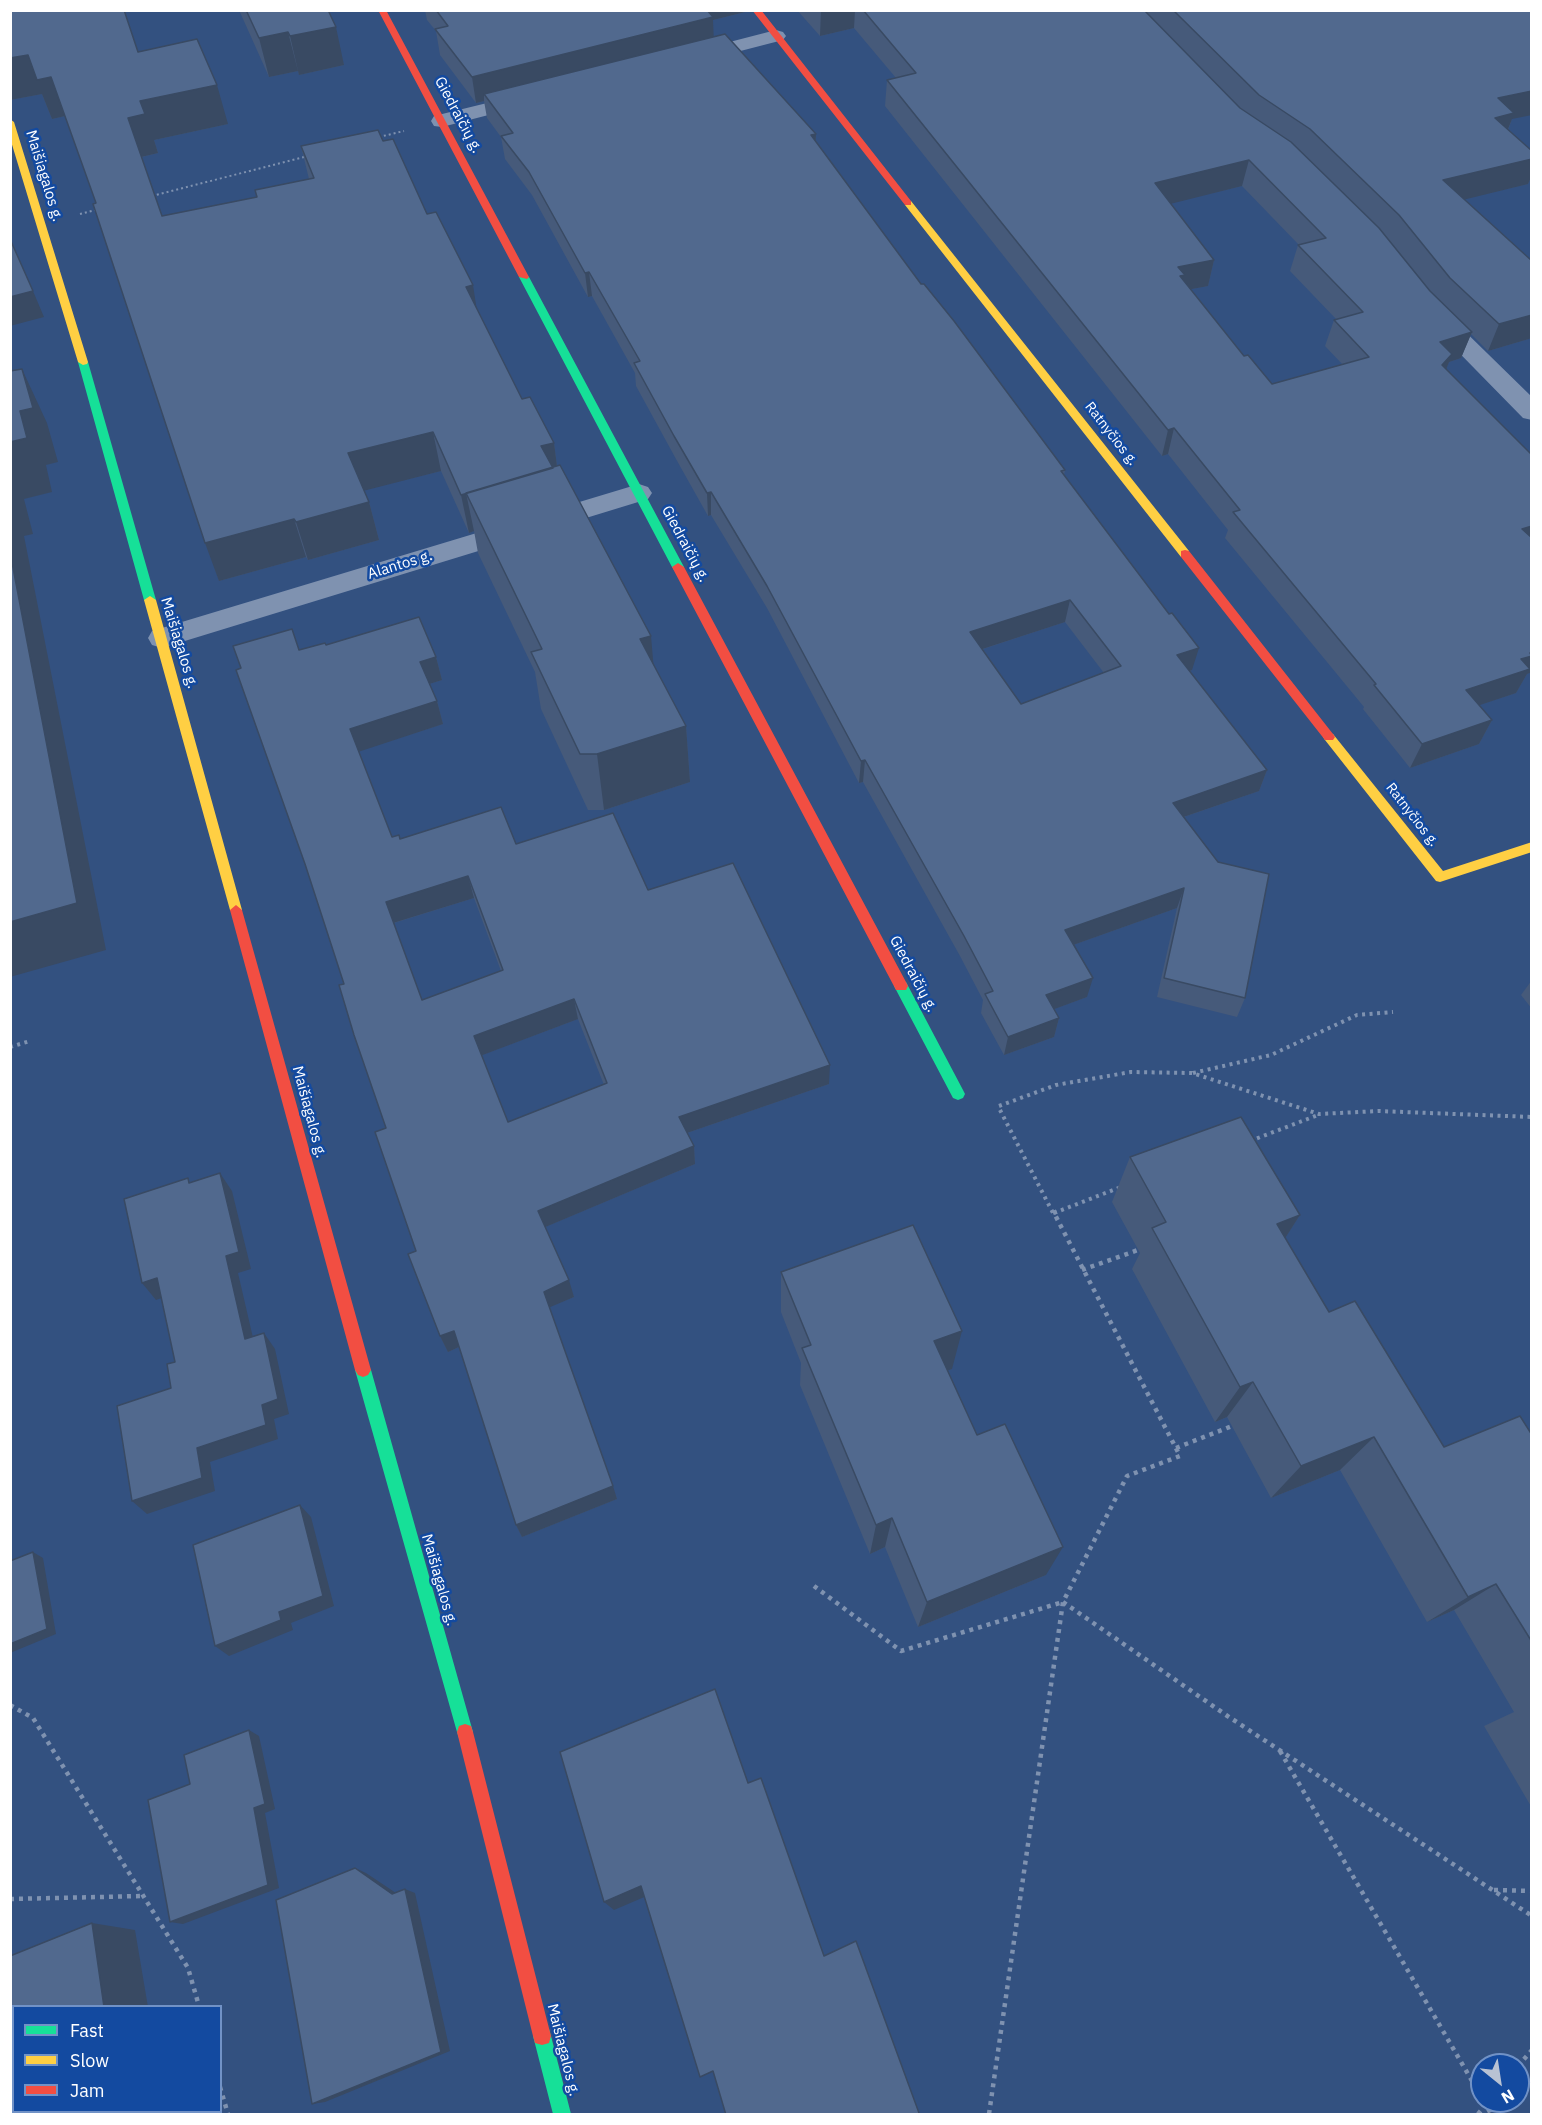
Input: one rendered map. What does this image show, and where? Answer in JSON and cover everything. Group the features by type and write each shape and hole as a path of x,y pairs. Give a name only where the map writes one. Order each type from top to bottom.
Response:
{"street":[{"name":"Giedraičių g.","path":"382,10 958,1094"},
{"name":"Ratnyčios g.","path":"756,10 1440,877 1532,848"},
{"path":"672,63 776,36"},
{"path":"442,121 546,95"},
{"name":"Maišiagalos g.","path":"10,122 83,362 162,638 338,1284 467,1740 562,2115"},
{"path":"1423,302 1532,412"},
{"name":"Alantos g.","path":"162,638 639,493"}],"path":[{"path":"374,139 442,121"},
{"path":"144,198 316,153"},
{"path":"41,224 99,209"},
{"path":"989,2115 1063,1602 1127,1476 1180,1456 998,1107 1056,1085 1120,1074 1192,1073 1271,1055 1357,1015 1393,1012"},
{"path":"10,1047 30,1041"},
{"path":"1192,1073 1319,1114"},
{"path":"1246,1142 1319,1114 1378,1111 1532,1117"},
{"path":"1053,1213 1128,1185"},
{"path":"1083,1270 1138,1250"},
{"path":"1176,1448 1232,1426"},
{"path":"814,1586 900,1651 1063,1602"},
{"path":"1063,1602 1280,1750 1532,1916"},
{"path":"10,1705 33,1718 188,1968 197,2005"},
{"path":"1280,1750 1470,2075"},
{"path":"1493,1890 1532,1891"},
{"path":"10,1899 144,1896"},
{"path":"222,2094 228,2115"}],"building":[{"path":"10,10 124,10 138,52 197,39 217,85 140,101 145,114 128,118 162,216 257,197 255,190 314,178 301,146 378,130 383,141 393,139 427,214 436,212 473,285 466,287 522,399 530,397 554,443 541,446 553,468 461,495 433,432 348,453 369,502 205,543 93,204 96,203 51,77 37,80 28,55 10,58"},
{"path":"246,10 328,10 336,27 290,36 288,32 259,38"},
{"path":"436,10 707,10 713,17 472,77 435,29 448,26"},
{"path":"863,10 1144,10 1240,108 1291,142 1379,228 1430,291 1472,332 1440,342 1452,354 1442,365 1532,455 1532,526 1522,529 1532,538 1532,652 1530,653 1532,656 1521,659 1530,669 1466,690 1492,720 1422,744 1374,685 1376,684 1233,512 1240,510 1174,428 1168,430 887,80 916,73","holes":["1249,160 1326,238 1298,245 1363,312 1334,320 1369,357 1272,384 1248,355 1244,356 1180,276 1185,275 1178,267 1214,260 1155,183"]},
{"path":"1173,10 1532,10 1532,91 1498,98 1514,113 1495,118 1532,151 1532,159 1443,180 1532,261 1532,315 1499,324 1450,278 1399,215 1310,129 1259,95"},
{"path":"725,34 816,134 811,135 921,284 924,284 954,321 1065,470 1061,471 1169,614 1172,613 1199,648 1177,655 1267,770 1173,803 1218,862 1269,874 1245,998 1164,978 1184,888 1065,930 1093,978 1046,995 1059,1018 1008,1037 985,994 993,991 964,936 865,760 861,761 767,586 711,492 707,493 674,436 634,363 640,361 589,272 585,273 529,172 501,136 513,133 484,94","holes":["1070,600 1121,666 1021,704 970,632"]},
{"path":"10,239 33,291 10,297"},
{"path":"22,369 33,408 20,411 27,438 10,442 10,371"},
{"path":"560,465 651,636 640,639 686,726 597,754 580,754 531,652 542,649 466,493"},
{"path":"10,552 77,903 10,922"},
{"path":"419,617 436,657 420,662 437,701 350,729 392,837 399,835 400,839 501,807 516,844 613,813 648,890 733,863 830,1065 679,1117 694,1146 538,1211 569,1280 544,1292 613,1486 516,1525 454,1331 440,1336 408,1254 416,1251 375,1132 386,1128 339,985 344,984 305,864 236,670 241,668 233,646 292,629 299,650 325,643 326,645","holes":["468,876 503,970 422,1000 386,902","574,999 607,1083 508,1122 474,1036"]},
{"path":"1241,1117 1300,1215 1277,1224 1329,1312 1355,1301 1444,1447 1520,1416 1532,1435 1532,1642 1496,1584 1468,1597 1374,1437 1301,1466 1253,1382 1240,1387 1152,1228 1166,1222 1130,1157"},
{"path":"220,1173 239,1252 226,1256 245,1339 264,1333 278,1399 262,1405 266,1425 197,1448 202,1478 132,1501 117,1406 171,1388 167,1364 175,1362 157,1278 142,1283 124,1199 188,1178 189,1183"},
{"path":"913,1225 962,1331 934,1341 977,1435 1005,1424 1063,1547 927,1602 892,1518 876,1525 802,1348 811,1345 781,1272"},
{"path":"300,1505 323,1596 279,1612 281,1620 215,1646 193,1545"},
{"path":"33,1552 47,1629 10,1644 10,1561"},
{"path":"715,1689 748,1783 761,1778 824,1956 856,1941 919,2113 917,2115 726,2115 713,2071 700,2077 641,1886 604,1902 560,1752"},
{"path":"249,1730 265,1804 254,1808 268,1885 170,1922 148,1800 190,1784 184,1755"},
{"path":"355,1868 392,1894 405,1889 441,2052 312,2104 276,1900"},
{"path":"92,1923 104,2005 12,2005 12,2113 120,2113 121,2115 10,2115 10,1956"}],"traffic: fast":[{"path":"524,277 678,567"},
{"path":"83,362 150,600"},
{"path":"901,986 958,1094"},
{"path":"363,1370 465,1732"},
{"path":"542,2036 562,2114"}],"traffic: slow":[{"path":"10,122 83,362"},
{"path":"908,203 1185,554"},
{"path":"150,600 236,910"},
{"path":"1329,737 1440,877 1532,847"}],"traffic: jam":[{"path":"382,10 524,277"},
{"path":"756,10 908,203"},
{"path":"1185,554 1329,737"},
{"path":"678,567 901,986"},
{"path":"236,910 363,1370"},
{"path":"465,1732 542,2036"}]}
